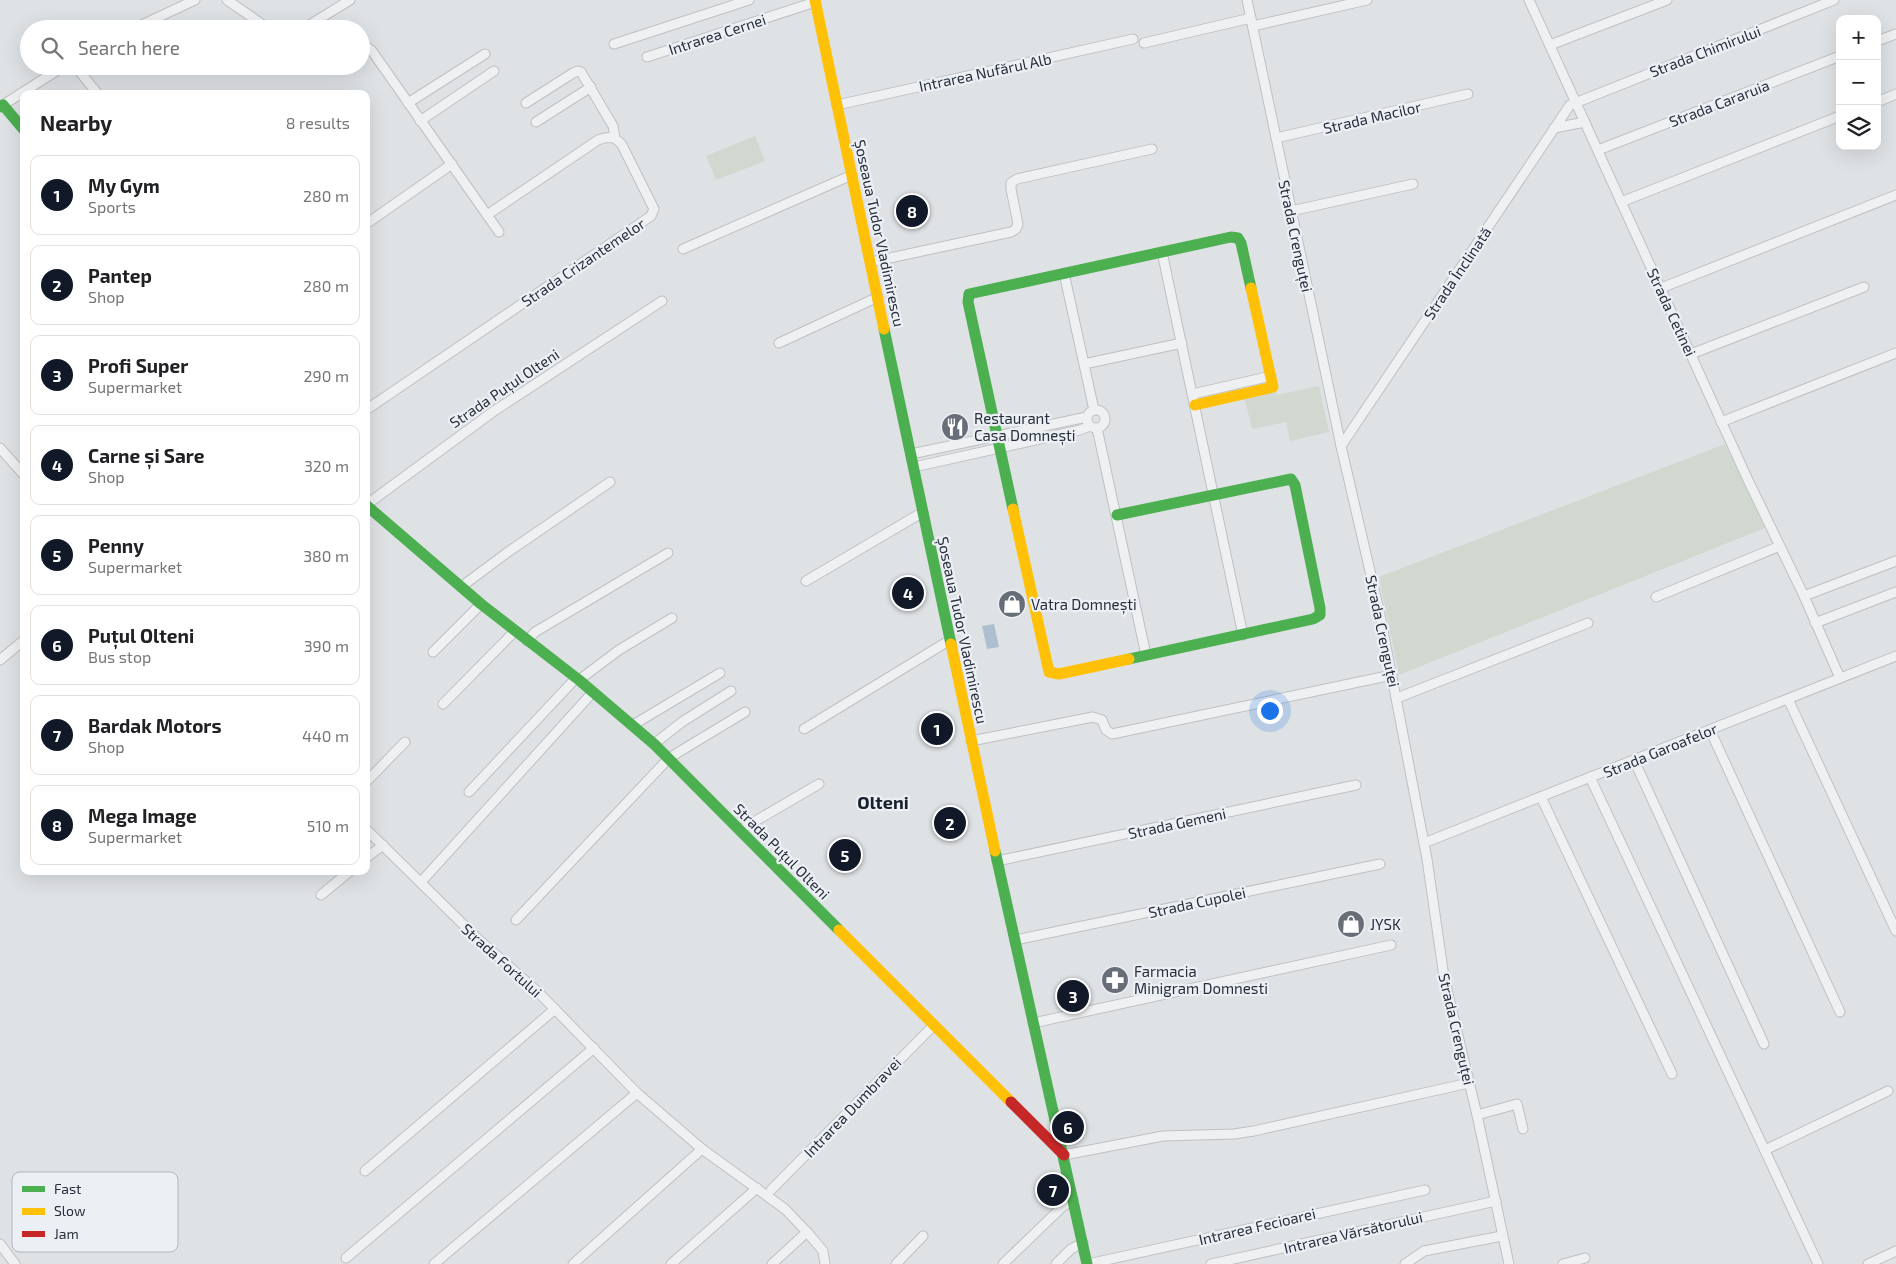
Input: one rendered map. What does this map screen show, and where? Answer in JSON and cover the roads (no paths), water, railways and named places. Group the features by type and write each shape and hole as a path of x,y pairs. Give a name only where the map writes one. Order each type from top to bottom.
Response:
{"street":[{"path":"152,20 195,0"},
{"path":"227,0 256,20"},
{"path":"318,20 350,0"},
{"path":"614,44 749,0"},
{"name":"Strada Crenguței","path":"1247,0 1341,446 1397,698 1424,843 1444,976 1477,1114 1509,1264"},
{"path":"1144,43 1367,0"},
{"name":"Strada Cetinei","path":"1530,0 1721,422 1804,596 1840,678"},
{"path":"1550,45 1667,0"},
{"name":"Strada Chimirului","path":"1575,102 1834,0"},
{"name":"Intrarea Cernei","path":"647,57 815,1"},
{"name":"Șoseaua Tudor Vladimirescu","path":"815,1 1014,940 1088,1264"},
{"path":"1881,40 1896,34"},
{"name":"Intrarea Nufărul Alb","path":"837,105 1133,39"},
{"path":"370,49 499,232"},
{"path":"408,103 485,54"},
{"name":"Strada Cararuia","path":"1598,150 1836,58"},
{"path":"420,121 494,71"},
{"path":"526,103 578,71 584,75 591,87 536,122"},
{"path":"26,90 50,75"},
{"path":"82,75 95,90"},
{"name":"Strada Crizantemelor","path":"370,407 651,216 653,205 622,145 615,138 613,126 591,87"},
{"path":"20,94 1,106 20,126"},
{"name":"Strada Macilor","path":"1276,138 1468,94"},
{"path":"1881,100 1896,94"},
{"name":"Strada Înclinată","path":"1341,446 1554,128 1570,105 1575,102"},
{"path":"1621,202 1836,118"},
{"path":"1554,128 1585,122"},
{"path":"487,215 598,140 604,137 615,138"},
{"path":"871,262 1011,232 1016,229 1018,224 1011,188 1011,183 1017,178 1152,149"},
{"path":"370,221 452,164"},
{"path":"683,249 852,175"},
{"path":"1291,211 1413,184"},
{"path":"1661,288 1896,195"},
{"path":"1117,516 1288,479 1293,480 1320,615 1317,618 1243,635 1059,674 1049,672 968,297 972,293 1231,237 1238,238 1241,243 1273,387 1194,400"},
{"path":"1162,252 1243,635"},
{"path":"1064,273 1094,410"},
{"path":"1691,354 1864,287"},
{"path":"779,343 878,297"},
{"name":"Strada Puțul Olteni","path":"370,502 494,411 662,301"},
{"path":"1084,364 1182,343"},
{"path":"1721,422 1896,353"},
{"path":"911,454 1087,417 1094,410"},
{"path":"914,467 1104,424 1106,418 1102,411 1094,410"},
{"path":"1087,417 1087,421 1094,427 1117,516 1146,655"},
{"path":"1041,426 1044,437"},
{"path":"0,448 20,470"},
{"path":"461,587 508,552 610,482"},
{"name":"Strada Puțul Olteni","path":"370,508 481,604 578,679 654,744 1064,1155"},
{"path":"806,581 923,512"},
{"path":"1656,597 1780,546"},
{"path":"527,640 535,632 668,553"},
{"path":"1804,596 1896,561"},
{"path":"1816,623 1896,592"},
{"path":"433,652 481,604"},
{"path":"469,792 578,679 612,654 672,618"},
{"path":"1397,698 1588,623"},
{"path":"442,704 515,631"},
{"path":"804,729 950,640"},
{"path":"0,660 20,643"},
{"name":"Strada Garoafelor","path":"1424,843 1896,656"},
{"path":"633,725 720,673"},
{"path":"971,741 1093,716 1102,720 1106,730 1112,734 1392,675"},
{"path":"654,744 682,722 731,691"},
{"path":"421,882 593,692"},
{"path":"1788,699 1896,931"},
{"path":"516,920 669,758 745,712"},
{"path":"1710,730 1840,1012"},
{"path":"370,778 405,742"},
{"path":"1634,760 1764,1044"},
{"path":"1590,777 1818,1264"},
{"path":"740,830 819,784"},
{"name":"Strada Gemeni","path":"997,861 1356,785"},
{"path":"1541,797 1672,1074"},
{"name":"Strada Fortului","path":"370,833 476,937 537,990 637,1093 702,1149 780,1205 808,1232 823,1251 825,1264"},
{"path":"370,855 382,845"},
{"name":"Strada Cupolei","path":"1014,940 1380,864"},
{"path":"321,895 345,875"},
{"path":"1033,1024 1391,945"},
{"path":"365,1171 555,1008"},
{"name":"Intrarea Dumbravei","path":"771,1190 934,1025"},
{"path":"346,1258 594,1048"},
{"path":"1064,1155 1163,1136 1234,1134 1254,1131 1469,1083"},
{"path":"1765,1150 1888,1091"},
{"path":"434,1264 637,1093"},
{"path":"1477,1114 1517,1104 1523,1129"},
{"path":"573,1264 702,1149"},
{"path":"671,1264 757,1188"},
{"name":"Intrarea Fecioarei","path":"1088,1264 1425,1190"},
{"path":"1003,1264 1061,1208 1073,1199"},
{"name":"Intrarea Vărsătorului","path":"1211,1264 1496,1201"},
{"path":"772,1264 808,1232"},
{"path":"896,1264 923,1236"},
{"path":"1405,1264 1424,1251 1502,1236"},
{"path":"1056,1264 1071,1249 1083,1243"},
{"path":"0,1244 15,1264"},
{"path":"1868,1264 1896,1251"},
{"path":"1562,1264 1585,1258"}],"water":[{"path":"994,624 999,647 987,649 982,626"}],"place":[{"name":"Mega Image","path":"912,211"},
{"name":"Restaurant Casa Domnești","path":"955,427"},
{"name":"Carne și Sare","path":"908,593"},
{"name":"Vatra Domnești","path":"1012,604"},
{"name":"My Gym","path":"937,729"},
{"name":"Pantep","path":"950,823"},
{"name":"Penny","path":"845,855"},
{"name":"JYSK","path":"1351,924"},
{"name":"Farmacia Minigram Domnesti","path":"1115,980"},
{"name":"Profi Super","path":"1073,996"},
{"name":"Puțul Olteni","path":"1068,1127"},
{"name":"Bardak Motors","path":"1053,1190"}],"district":[{"name":"Olteni","path":"883,802"}]}
